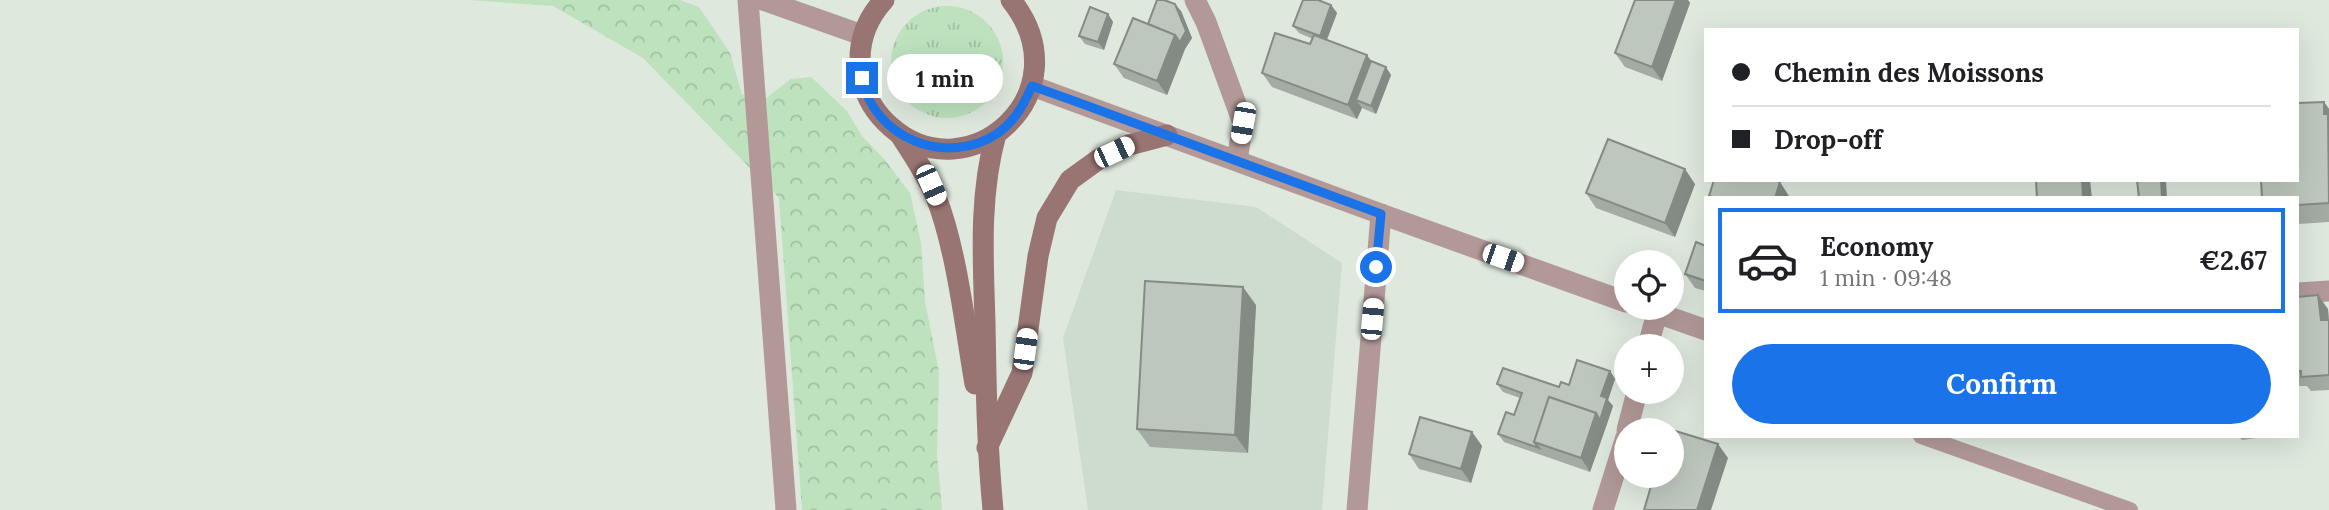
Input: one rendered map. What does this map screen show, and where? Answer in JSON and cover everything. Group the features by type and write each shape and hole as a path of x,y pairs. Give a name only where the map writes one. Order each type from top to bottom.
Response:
{"main road":[{"path":"884,0 874,11 862,36 859,64 864,92 879,117 901,136 924,171 937,200 950,246 987,448"},
{"path":"901,136 925,146 949,149 974,145 996,134 1012,121 1032,86 1036,61 1033,38 1024,15 1011,0"},
{"path":"993,510 987,448 983,244 985,187 996,134"},
{"path":"987,448 1022,373 1038,256 1047,218 1070,180 1099,159 1129,145 1167,135"}],"street":[{"path":"748,0 786,510"},
{"path":"763,0 862,36"},
{"path":"1195,0 1206,22 1243,123 1237,160"},
{"path":"1032,86 1614,298"},
{"path":"1357,510 1381,214"},
{"path":"2299,293 2329,291"},
{"path":"1678,320 1704,329"},
{"path":"1603,510 1614,475"}],"lane":[{"path":"1928,438 2130,510"}],"shaded area":[{"path":"1116,190 1256,207 1342,263 1322,510 1088,510 1063,338"}],"green space":[{"path":"469,0 680,0 699,7 730,53 742,94 765,99 791,79 811,77 847,111 862,136 885,160 910,193 921,243 925,301 939,372 937,454 942,510 802,510 779,198 643,58 553,6"},
{"path":"947,6 968,10 986,23 999,41 1003,62 999,83 986,101 968,114 947,118 926,114 908,101 895,83 891,62 895,41 908,23 926,10"}],"building":[{"path":"1157,0 1175,4 1186,31 1180,42 1175,35 1148,24"},
{"path":"1303,0 1318,0 1331,5 1320,36 1293,26"},
{"path":"1635,0 1676,0 1652,67 1615,53"},
{"path":"1090,7 1108,14 1098,42 1079,36"},
{"path":"1133,18 1175,35 1157,81 1114,64"},
{"path":"1275,33 1310,44 1314,35 1367,55 1348,105 1262,73"},
{"path":"1371,61 1386,67 1371,106 1356,100"},
{"path":"2324,102 2324,114 2328,114 2329,203 2299,205 2299,196 2262,196 2261,182 2299,182 2299,103"},
{"path":"1608,139 1685,169 1665,223 1586,193"},
{"path":"1713,182 1780,182 1776,196 1709,196"},
{"path":"2036,182 2082,182 2083,196 2037,196"},
{"path":"2137,182 2161,182 2162,196 2139,196"},
{"path":"1696,242 1704,245 1704,280 1685,274"},
{"path":"1145,281 1243,287 1235,435 1137,429"},
{"path":"2318,295 2321,320 2329,320 2329,375 2301,377 2299,297"},
{"path":"1577,360 1610,371 1601,396 1607,398 1600,420 1596,413 1549,397 1534,442 1539,448 1498,434 1506,412 1514,415 1522,393 1497,384 1503,368 1559,387 1561,382 1569,385"},
{"path":"1549,397 1596,413 1581,458 1534,442"},
{"path":"1420,417 1472,432 1461,469 1409,454"},
{"path":"1684,434 1718,444 1697,510 1644,510 1650,488 1684,488"}],"route":[{"path":"862,78 864,92 879,117 901,136 925,146 949,149 974,145 996,134 1012,121 1032,86 1077,102 1381,214 1376,267"}]}
